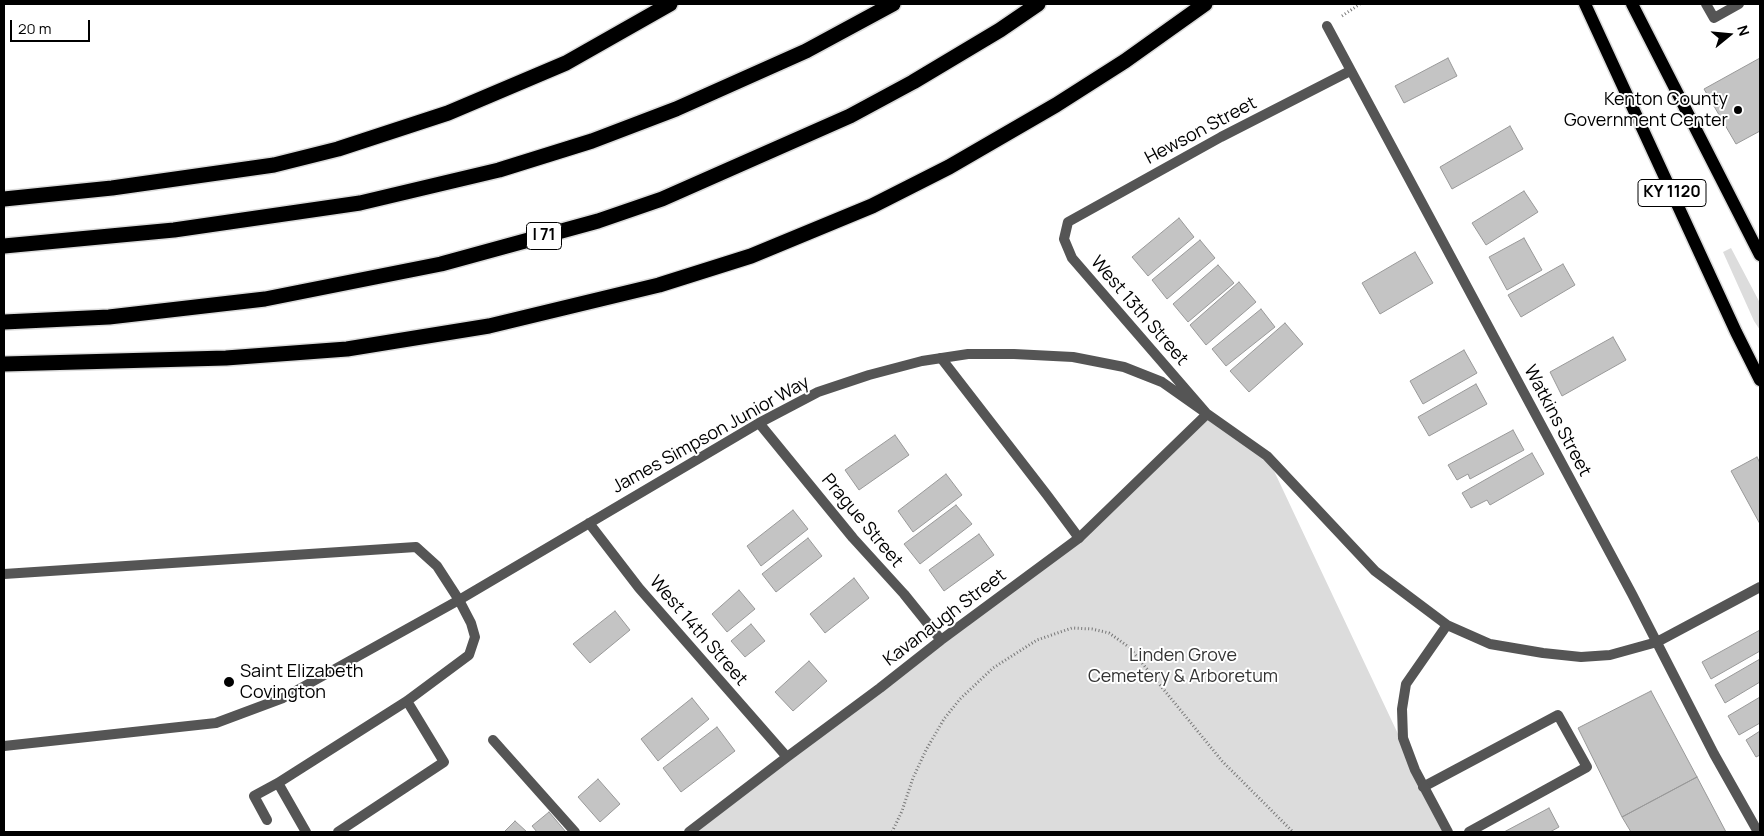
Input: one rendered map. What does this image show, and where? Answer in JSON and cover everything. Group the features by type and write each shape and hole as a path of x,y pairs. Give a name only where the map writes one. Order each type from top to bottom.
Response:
{"highway":[{"path":"4,199 112,188 274,165 338,149 448,113 566,63 670,4"},
{"path":"4,246 174,230 360,203 499,170 592,141 676,110 806,51 893,4"},
{"name":"I 71","path":"4,322 108,316 265,298 441,264 598,221 662,199 850,116 929,73 1000,30 1038,4"},
{"path":"4,364 226,358 347,349 489,326 659,285 751,256 872,206 950,167 1064,100 1125,61 1205,4"}],"main road":[{"name":"KY 1120","path":"1585,4 1736,332 1760,380"},
{"name":"KY 1120","path":"1632,4 1760,255"}],"street":[{"path":"1706,4 1714,18 1739,4"},
{"name":"Watkins Street","path":"1327,26 1657,642 1714,754 1758,832"},
{"name":"Hewson Street","path":"1068,222 1221,137 1350,71"},
{"name":"West 13th Street","path":"1068,222 1064,239 1072,258 1207,414"},
{"name":"James Simpson Junior Way","path":"4,746 216,723 283,698 459,600 759,422 818,392 922,360 968,354 1073,357 1124,366 1162,382 1267,456 1376,571 1446,625 1490,644 1581,657 1610,655 1657,642 1760,587"},
{"path":"941,358 1078,538"},
{"name":"Kavanaugh Street","path":"689,832 1078,538 1207,414"},
{"name":"Prague Street","path":"759,422 853,538 904,594 941,640"},
{"name":"West 14th Street","path":"589,523 639,588 786,757"},
{"path":"4,574 416,547 437,566 471,623 475,637 469,655 407,702 254,796 267,820"},
{"path":"1446,625 1406,684 1402,709 1403,738 1414,770 1448,832"},
{"path":"338,832 444,762 407,702"},
{"path":"1423,787 1558,715 1587,766 1469,832"},
{"path":"493,740 575,832"},
{"path":"278,783 306,832"}],"path":[{"path":"892,832 926,750 944,719 960,698 993,668 1037,640 1072,628 1092,629 1109,633 1129,647 1222,760 1293,832"}],"green space":[{"path":"1731,248 1760,303 1760,330 1754,321 1723,252"},
{"name":"Linden Grove Cemetery & Arboretum","path":"1207,414 1267,456 1423,787 1448,832 689,832 1079,538"}],"building":[{"path":"1448,58 1457,76 1404,103 1395,86"},
{"name":"Kenton County Government Center","path":"1760,58 1760,131 1736,144 1704,89"},
{"path":"1510,126 1523,149 1452,189 1440,167"},
{"path":"1524,191 1538,212 1486,245 1472,223"},
{"path":"1179,218 1194,237 1148,276 1132,257"},
{"path":"1524,238 1542,270 1507,290 1489,257"},
{"path":"1200,240 1215,258 1167,299 1152,280"},
{"path":"1415,252 1433,283 1380,314 1362,283"},
{"path":"1563,264 1575,285 1521,317 1508,295"},
{"path":"1218,265 1234,283 1188,322 1173,304"},
{"path":"1239,282 1256,302 1206,345 1190,325"},
{"path":"1261,309 1275,327 1226,366 1212,349"},
{"path":"1285,323 1303,344 1249,392 1230,371"},
{"path":"1613,337 1626,360 1562,396 1550,372"},
{"path":"1464,350 1477,373 1423,404 1410,381"},
{"path":"1476,384 1487,404 1429,436 1418,417"},
{"path":"1513,430 1524,450 1470,479 1468,474 1457,480 1448,465"},
{"path":"895,435 909,455 859,490 845,470"},
{"path":"1532,453 1544,474 1490,505 1487,500 1471,508 1462,493"},
{"path":"1757,457 1760,463 1760,524 1731,471"},
{"path":"946,474 962,495 913,532 898,511"},
{"path":"956,505 972,524 920,564 904,544"},
{"path":"793,510 808,529 761,566 747,546"},
{"path":"979,534 994,555 944,591 929,570"},
{"path":"808,538 822,556 776,592 762,574"},
{"path":"854,578 869,598 825,633 810,614"},
{"path":"739,590 755,609 727,632 712,614"},
{"path":"615,611 630,630 590,663 573,644"},
{"path":"751,624 765,641 745,657 731,641"},
{"path":"1760,630 1760,651 1711,679 1702,662"},
{"path":"1760,659 1760,682 1725,703 1715,685"},
{"path":"809,661 827,681 793,711 775,692"},
{"path":"1651,691 1697,777 1622,817 1578,728"},
{"path":"1760,697 1760,723 1739,735 1728,716"},
{"path":"692,698 709,719 658,761 641,739"},
{"path":"717,727 735,751 681,792 663,768"},
{"path":"1760,731 1760,755 1756,757 1746,740"},
{"path":"1697,777 1726,832 1631,832 1622,817"},
{"path":"598,779 620,804 600,822 578,797"},
{"path":"1549,808 1559,827 1550,832 1504,832"},
{"path":"549,812 566,832 537,832 532,826"},
{"path":"515,821 527,832 504,832"}],"place":[{"name":"Kenton County Government Center","path":"1738,110"},
{"name":"Saint Elizabeth Covington","path":"229,682"}]}
